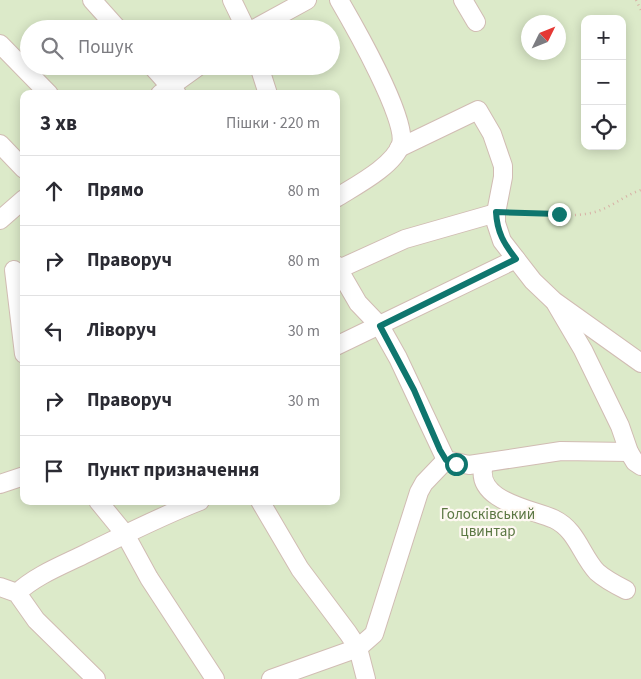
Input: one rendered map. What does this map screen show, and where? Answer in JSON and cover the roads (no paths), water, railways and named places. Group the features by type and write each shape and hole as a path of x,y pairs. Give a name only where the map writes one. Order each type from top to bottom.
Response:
{"street":[{"path":"92,0 110,20"},
{"path":"232,0 242,20"},
{"path":"270,20 307,0"},
{"path":"339,0 372,58 388,96 401,131 402,139 399,148"},
{"path":"464,0 476,22"},
{"path":"0,44 20,64"},
{"path":"30,75 45,90"},
{"path":"158,75 168,90"},
{"path":"170,90 188,75"},
{"path":"262,75 267,90"},
{"path":"340,195 371,176 399,148 478,110 492,134 503,166 503,177 496,212 496,223 502,241 532,281 554,301 641,363"},
{"path":"0,144 20,165"},
{"path":"0,220 20,202"},
{"path":"340,266 405,239 496,212"},
{"path":"340,344 516,259"},
{"path":"12,268 20,325"},
{"path":"340,272 358,303 380,326 398,358 446,460"},
{"path":"554,301 583,350 620,426 629,452 635,462 641,466"},
{"path":"446,460 469,465 561,450 629,452"},
{"path":"271,679 358,648 368,642 376,628 421,487 446,460"},
{"path":"484,464 482,471 483,479 493,493 518,507 556,520 568,528 597,571 609,581 626,590"},
{"path":"0,484 20,477"},
{"path":"101,505 125,534 149,578 215,679"},
{"path":"17,593 27,584 41,576 125,534 191,505"},
{"path":"262,505 300,569 358,648 366,679"},
{"path":"0,587 17,593 36,620 90,677"}],"park label":[{"name":"Голосківський цвинтар","path":"488,522"}]}
